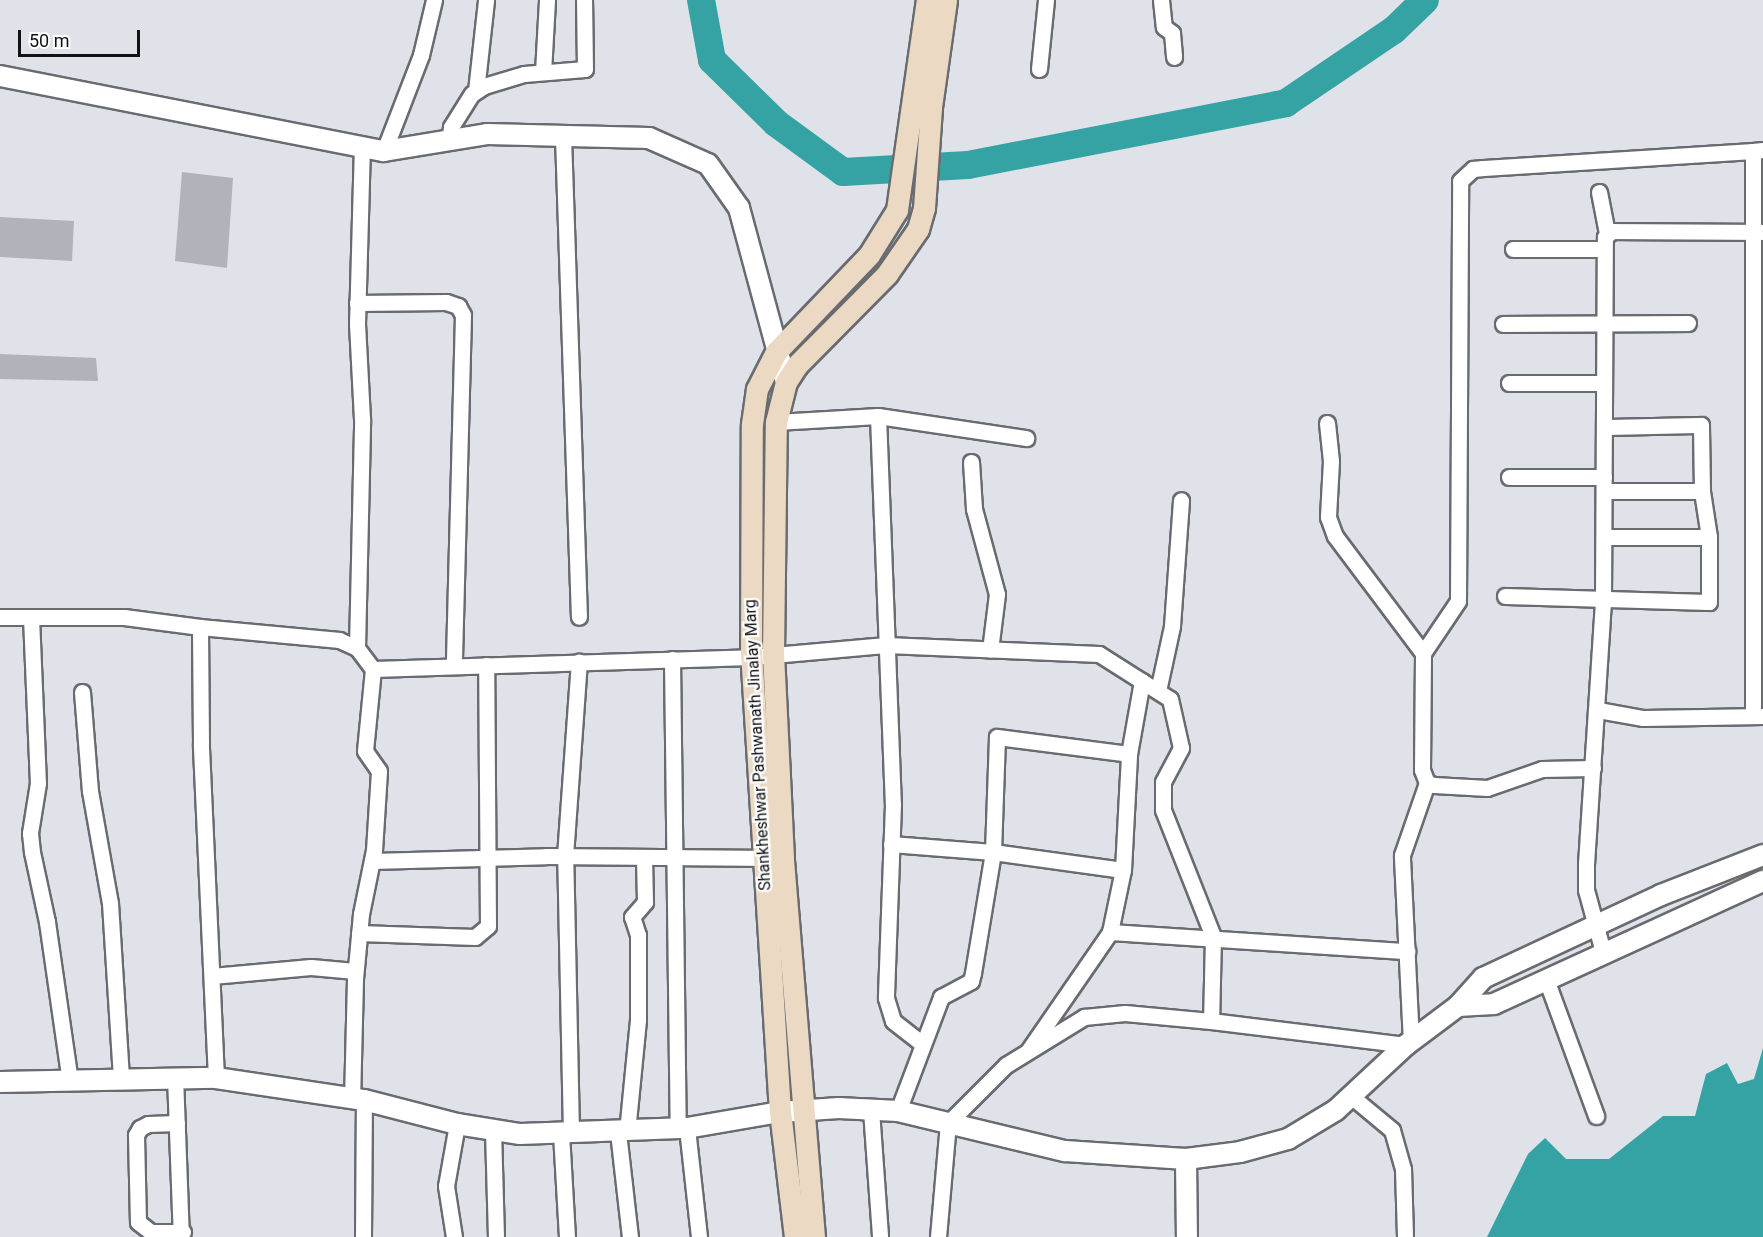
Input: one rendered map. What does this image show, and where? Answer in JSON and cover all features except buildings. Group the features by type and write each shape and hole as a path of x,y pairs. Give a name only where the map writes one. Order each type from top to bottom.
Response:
{"main road":[{"path":"814,1237 773,858 773,655 777,422 786,382 797,365 887,274 911,241 924,208 922,107 927,0"},
{"path":"922,107 946,0"},
{"name":"Shankheshwar Pashwanath Jinalay Marg","path":"795,1237 780,1112 773,858 751,657 752,424 757,389 777,352 868,255 886,232 902,195 922,107"}],"street":[{"path":"384,152 421,55 434,0"},
{"path":"449,140 451,127 476,91 486,0"},
{"path":"543,72 547,0"},
{"path":"476,91 524,74 585,69 584,0"},
{"path":"1039,69 1046,0"},
{"path":"1161,0 1164,27 1172,33 1174,57"},
{"path":"0,76 384,152 487,134 649,138 708,164 739,208 786,382"},
{"path":"563,136 579,617"},
{"path":"357,648 362,419 357,303 362,147"},
{"path":"1408,1044 1407,951 1402,855 1427,783 1422,770 1423,653 1458,601 1460,181 1473,170 1484,168 1758,151 1758,716 1643,718 1598,710"},
{"path":"1599,192 1607,233 1603,249 1603,599 1598,710 1586,864 1594,926 1603,952"},
{"path":"1607,233 1758,232"},
{"path":"1513,249 1603,249"},
{"path":"357,303 446,302 458,306 463,315 454,666"},
{"path":"1503,324 1688,323"},
{"path":"1509,383 1603,383"},
{"path":"878,416 891,844 887,1009 893,1022 922,1044"},
{"path":"777,422 878,416 1026,438"},
{"path":"1328,423 1331,461 1328,517 1335,536 1423,653"},
{"path":"1505,596 1709,602 1709,537 1702,491 1701,425 1604,427"},
{"path":"971,462 974,509 997,594 990,650"},
{"path":"1509,477 1702,491"},
{"path":"1158,691 1172,626 1181,500"},
{"path":"1604,537 1709,537"},
{"path":"0,617 124,617 200,627 339,640 357,648 374,669 365,751 380,771 372,861 359,933 355,971 363,1237"},
{"path":"31,617 38,783 30,833 70,1081"},
{"path":"200,627 201,743 216,1078"},
{"path":"374,669 751,657 886,645 1099,654 1170,699 1181,748 1163,782 1163,810 1213,936 1211,1021"},
{"path":"672,660 682,1129 699,1237"},
{"path":"567,1237 565,856 579,662"},
{"path":"359,933 483,935 488,926 486,665"},
{"path":"1026,1054 1110,932 1123,870 1129,754 1142,681"},
{"path":"82,692 90,791 110,903 121,1079"},
{"path":"898,1111 941,997 971,981 993,852 998,737 1129,754"},
{"path":"1427,783 1487,788 1542,769 1593,768"},
{"path":"891,844 993,852 1123,870"},
{"path":"0,1082 175,1076 216,1078 358,1099 457,1124 520,1134 682,1129 780,1112 898,1111 1065,1151 1186,1159 1240,1152 1288,1139 1336,1110 1408,1044 1458,1006 1483,978 1594,926 1763,855"},
{"path":"372,861 565,856 676,859 773,858"},
{"path":"630,1237 623,1132 638,1020 638,935 632,917 645,902 644,858"},
{"path":"1458,1006 1494,1005 1603,952 1763,881"},
{"path":"1110,932 1213,936 1407,951"},
{"path":"212,976 311,967 355,971"},
{"path":"1546,979 1596,1116"},
{"path":"938,1237 948,1123 1006,1065 1084,1017 1125,1013 1408,1044"},
{"path":"175,1076 182,1234 151,1232 138,1222 136,1135 140,1128 148,1124 177,1123"},
{"path":"1351,1096 1392,1130 1403,1169 1405,1237"},
{"path":"871,1110 880,1237"},
{"path":"454,1237 446,1186 457,1124"},
{"path":"493,1130 496,1237"},
{"path":"1186,1159 1187,1237"}],"water":[{"path":"1763,1048 1763,1237 1487,1237 1528,1154 1545,1138 1566,1159 1609,1159 1663,1116 1695,1116 1706,1074 1727,1063 1738,1084 1754,1079"}],"waterway":[{"path":"701,0 712,60 776,123 843,172 968,165 1286,103 1394,30 1425,0"}]}
